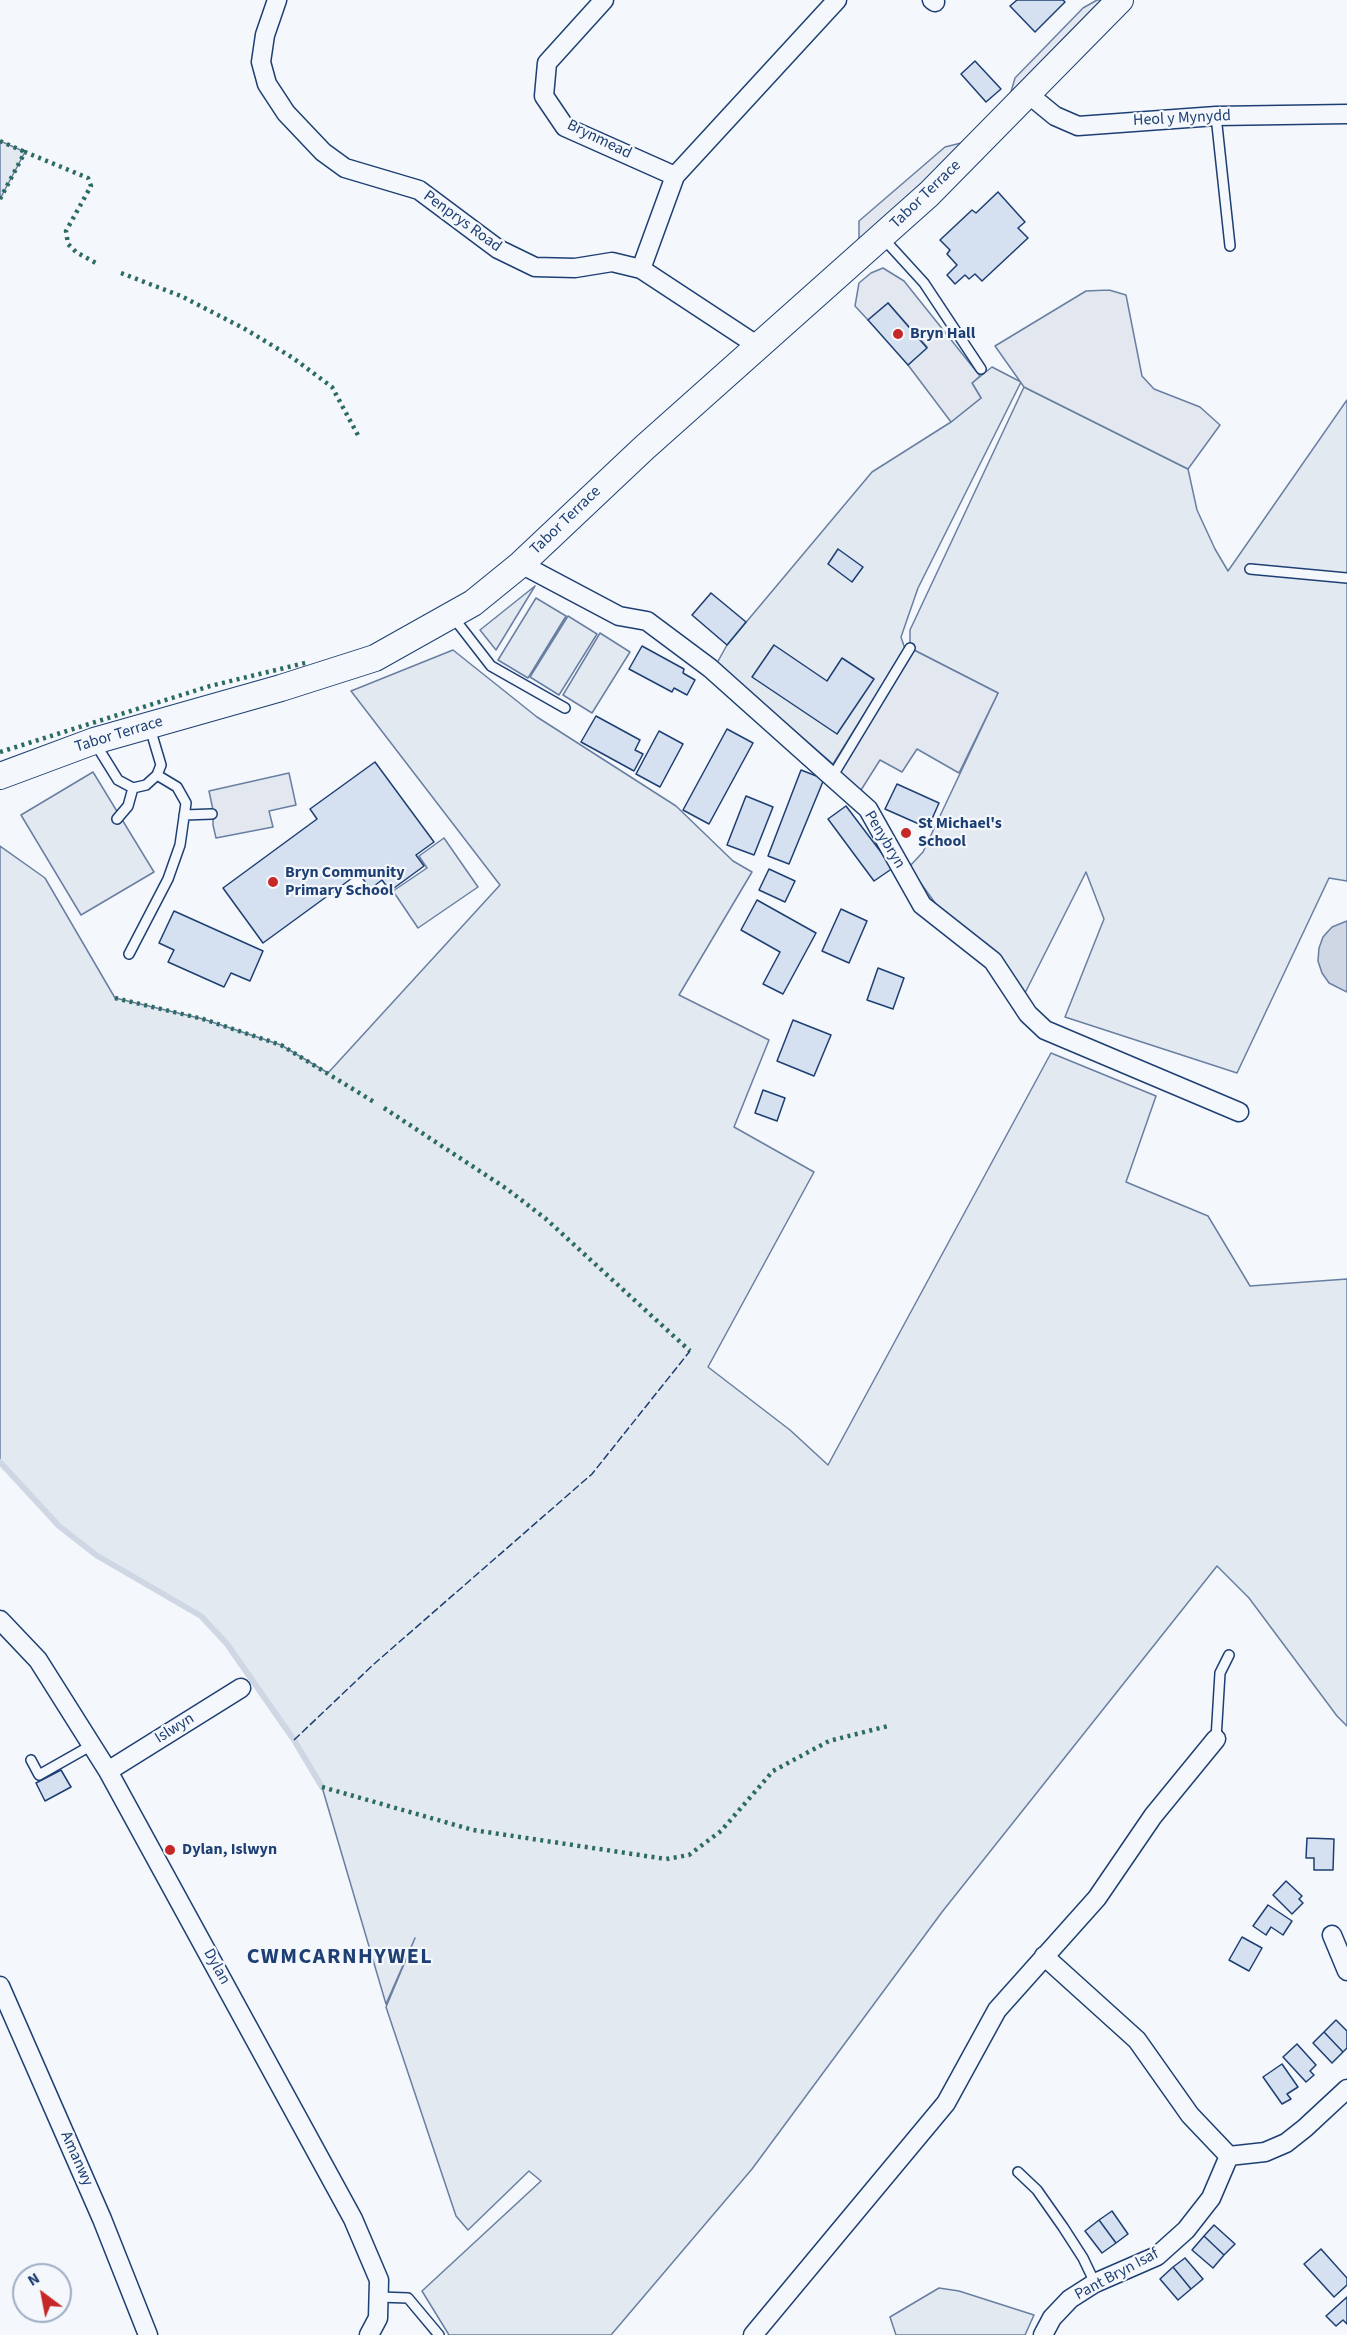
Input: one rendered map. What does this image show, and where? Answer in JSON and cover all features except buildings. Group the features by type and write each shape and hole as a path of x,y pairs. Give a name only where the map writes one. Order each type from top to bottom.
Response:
{"main road":[{"name":"Tabor Terrace","path":"0,776 94,741 366,662 473,603 521,564 644,448 929,194 1120,0"}],"street":[{"name":"Penprys Road","path":"277,0 265,35 261,63 267,84 286,113 323,152 345,168 419,190 498,249 535,267 575,268 612,262 641,269 758,346"},
{"name":"Brynmead","path":"604,0 547,63 543,96 565,127 675,176"},
{"path":"641,269 675,176 837,0"},
{"name":"Heol y Mynydd","path":"1027,93 1055,116 1078,126 1216,116 1347,114"},
{"name":"Penybryn","path":"521,564 620,616 647,621 710,668 868,809 922,905 993,961 1028,1014 1045,1030 1239,1112"},
{"name":"Dylan","path":"0,1620 38,1660 108,1771 353,2219 379,2280 378,2318 369,2335"},
{"name":"Islwyn","path":"108,1771 241,1688"},
{"path":"762,2332 946,2103 997,2010 1097,1898 1153,1816 1216,1739"},
{"path":"1332,1935 1347,1971"},
{"path":"1044,1956 1137,2040 1190,2115 1229,2156 1265,2151 1286,2143 1347,2089"},
{"name":"Amanwy","path":"0,1986 102,2219 148,2335"},
{"name":"Pant Bryn Isaf","path":"1043,2335 1052,2318 1070,2299 1095,2283 1157,2256 1186,2230 1211,2198 1229,2156"}],"lane":[{"path":"1216,116 1230,246"},
{"path":"882,236 924,283 981,369"},
{"path":"1250,569 1347,578"},
{"path":"452,616 491,666 565,708"},
{"path":"832,777 910,648"},
{"path":"94,741 118,780 133,788 146,785 157,775 161,765 149,725"},
{"path":"129,954 168,879 180,845 186,803 177,787 157,775"},
{"path":"117,819 128,806 133,788"},
{"path":"184,815 212,814"},
{"path":"1216,1739 1220,1673 1228,1655"},
{"path":"31,1761 39,1775 92,1745"},
{"path":"1018,2172 1037,2190 1063,2227 1083,2258 1095,2283"},
{"path":"379,2297 408,2298 439,2335"}],"shaded area":[{"path":"1101,0 1011,92 1015,78 1083,8"},
{"path":"0,141 25,152 0,199"},
{"path":"969,141 859,241 859,221 945,147"},
{"path":"883,268 904,281 980,376 972,383 981,398 951,422 908,365 927,347 888,303 868,320 855,306 859,283 871,273"},
{"path":"1109,290 1126,295 1142,376 1154,389 1200,407 1220,425 1188,469 1024,387 995,346 1086,291"},
{"path":"992,367 1021,382 918,588 901,637 905,649 833,764 717,663 727,645 872,472 951,422 981,398 972,383"},
{"path":"1024,387 1188,469 1197,510 1228,571 1347,400 1347,881 1329,878 1237,1073 1065,1017 1104,919 1086,872 1025,993 987,944 946,918 909,867 923,852 998,693 910,648 910,630"},
{"path":"535,586 496,650 480,630"},
{"path":"536,598 566,616 528,678 498,660"},
{"path":"568,616 597,634 559,695 530,677"},
{"path":"600,633 630,652 592,713 563,695"},
{"path":"910,648 998,693 959,773 917,749 902,772 880,760 856,798 832,777"},
{"path":"453,650 537,717 676,806 733,861 752,872 679,995 769,1040 734,1127 814,1172 708,1367 790,1430 828,1465 1051,1053 1156,1096 1126,1182 1208,1216 1250,1286 1347,1279 1347,1726 1337,1716 1249,1598 1217,1566 942,1912 752,2169 611,2335 449,2335 422,2291 541,2181 529,2171 468,2230 456,2216 386,2007 415,1938 386,2004 322,1787 294,1740 227,1644 201,1616 96,1555 59,1526 0,1462 0,846 45,878 115,998 203,1019 281,1045 328,1073 500,885 351,691"},
{"path":"93,772 154,872 81,915 21,815"},
{"path":"289,773 296,805 269,811 273,827 216,838 209,791"},
{"path":"444,838 478,887 418,928 393,891 427,868 419,856"},
{"path":"1347,921 1347,992 1329,983 1318,961 1323,937 1332,927"},
{"path":"939,2288 959,2291 1034,2315 1025,2335 896,2335 890,2317"}],"waterway":[{"path":"0,1462 59,1526 96,1555 201,1616 227,1644 294,1740 322,1787"}],"hedge":[{"path":"0,141 25,152"},
{"path":"0,199 25,152 88,178 91,186 66,231 68,244 76,252 96,263"},
{"path":"121,273 181,296 245,329 293,358 332,387 360,439"},
{"path":"0,752 210,686 309,662"},
{"path":"115,998 203,1019 281,1045 374,1102"},
{"path":"384,1108 507,1189 546,1219 690,1351"},
{"path":"322,1787 473,1830 666,1859 689,1855 721,1831 773,1771 829,1741 888,1726"}],"fence":[{"path":"294,1740 374,1664 592,1474 690,1351"}],"place":[{"name":"Bryn Hall","path":"898,334"},
{"name":"St Michael's School","path":"906,833"},
{"name":"Bryn Community Primary School","path":"273,882"},
{"name":"Dylan, Islwyn","path":"170,1850"}],"district":[{"name":"CWMCARNHYWEL","path":"340,1958"}]}
